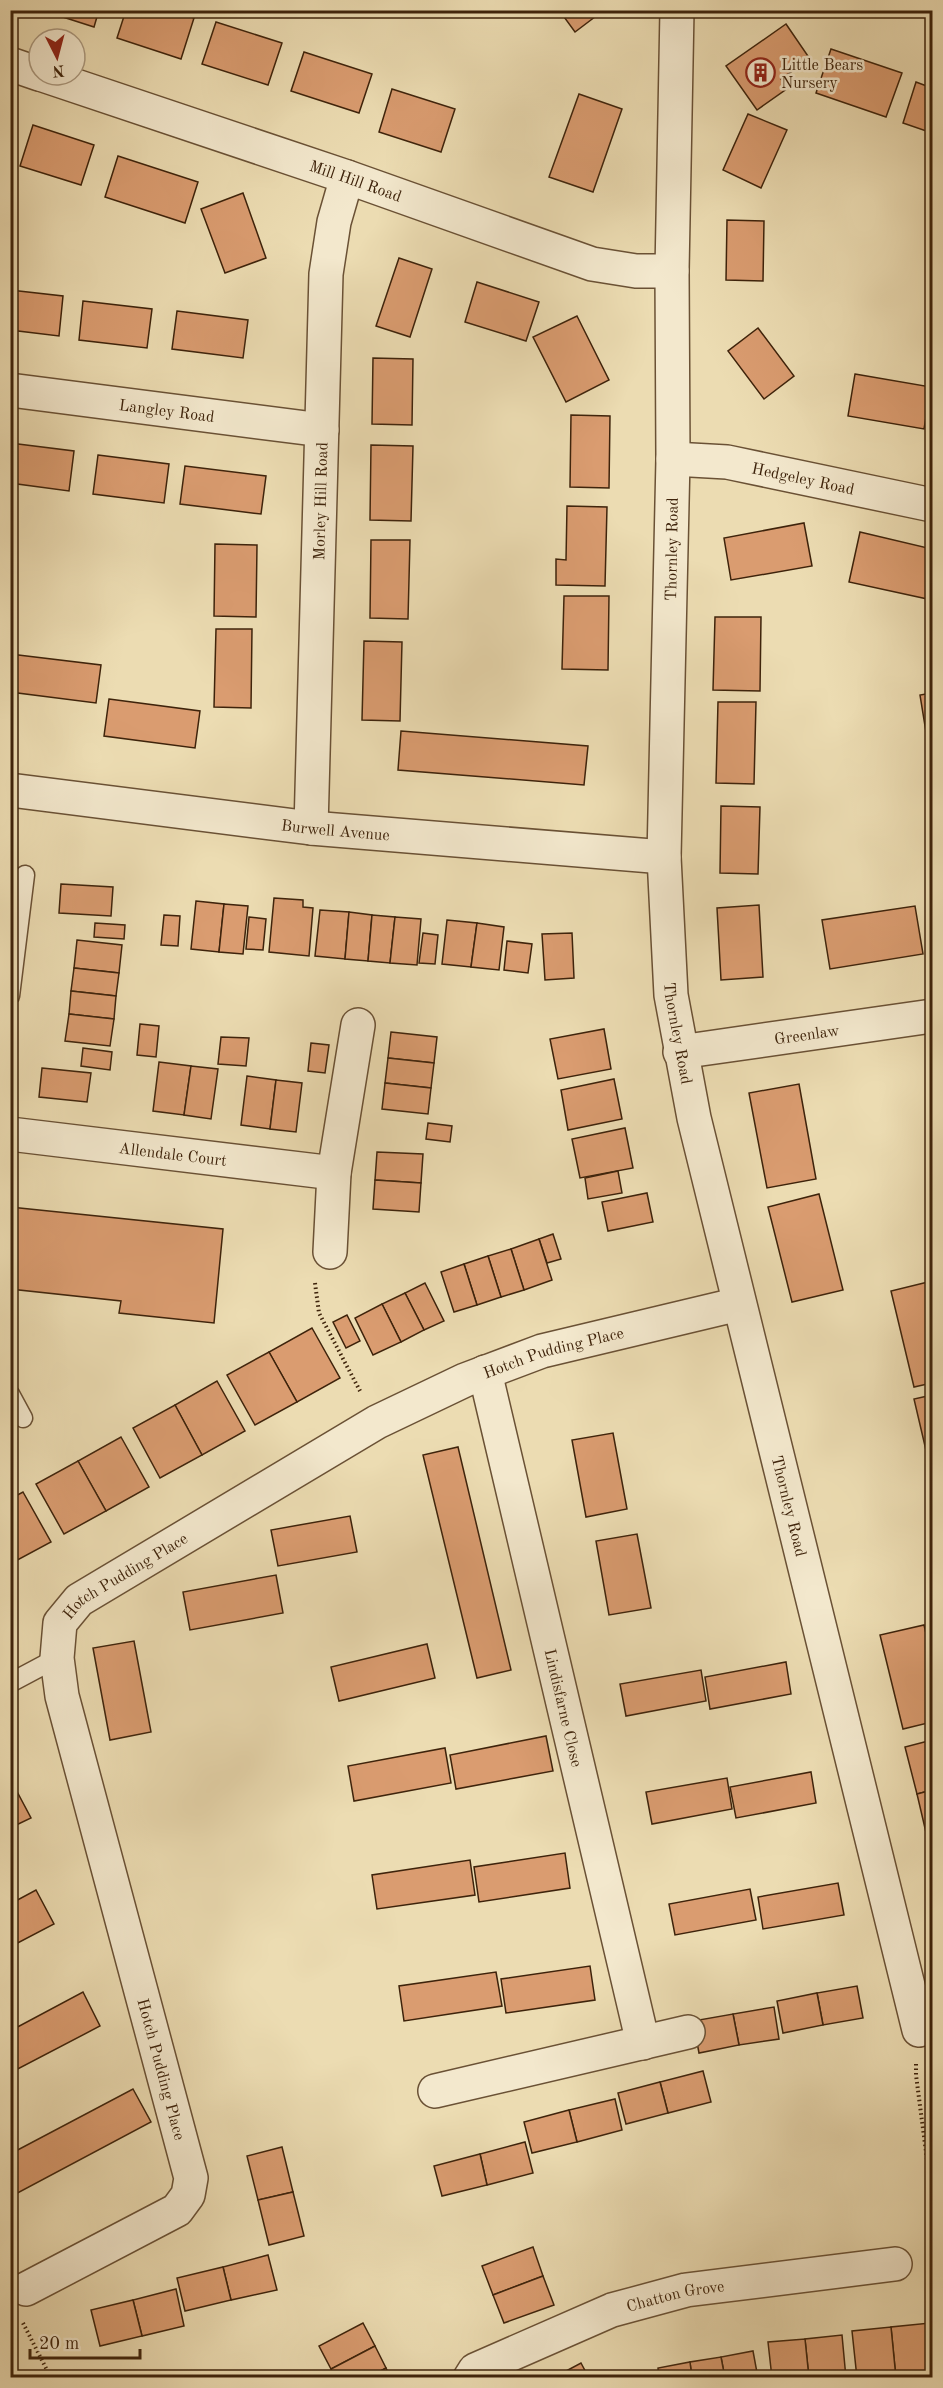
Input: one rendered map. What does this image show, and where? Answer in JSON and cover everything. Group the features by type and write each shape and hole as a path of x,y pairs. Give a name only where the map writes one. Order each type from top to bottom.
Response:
{"street":[{"name":"Thornley Road","path":"677,10 672,271 673,459 664,857 670,995 680,1052 740,1304 919,2030"},
{"name":"Mill Hill Road","path":"10,64 27,69"},
{"name":"Mill Hill Road","path":"80,87 347,177 592,264 636,271 672,271"},
{"name":"Morley Hill Road","path":"311,828 326,274 334,222 347,177"},
{"name":"Langley Road","path":"10,390 322,430"},
{"name":"Hedgeley Road","path":"673,459 727,462 933,505"},
{"name":"Burwell Avenue","path":"10,790 311,828 664,857"},
{"name":"Greenlaw","path":"680,1052 933,1016"},
{"path":"330,1252 334,1173 358,1025"},
{"name":"Allendale Court","path":"10,1134 334,1173"},
{"name":"Hotch Pudding Place","path":"23,2304 177,2210 188,2195 190,2178 62,1696 57,1658 60,1623 79,1600 377,1422 486,1372 542,1351 740,1304"},
{"name":"Lindisfarne Close","path":"486,1372 643,2043"},
{"path":"435,2091 688,2032"},
{"name":"Chatton Grove","path":"470,2378 475,2370 612,2310 686,2290 896,2264"}],"lane":[{"path":"10,996 25,875"},
{"path":"10,1394 23,1418"},
{"path":"10,1683 57,1658"}],"path":[{"path":"330,1252 319,1263 315,1276 319,1313 377,1422"},
{"path":"919,2030 916,2075 933,2198"},
{"path":"23,2304 51,2378"}],"building":[{"path":"41,10 99,10 94,27"},
{"path":"126,10 171,10 194,18 181,59 117,38"},
{"path":"559,10 604,10 575,32"},
{"path":"216,22 282,43 268,85 202,64"},
{"name":"Little Bears Nursery","path":"786,24 810,59 781,79 788,88 757,110 726,66"},
{"path":"831,49 902,73 886,117 816,93"},
{"path":"304,52 372,74 359,113 291,91"},
{"path":"916,82 932,88 932,133 903,123"},
{"path":"392,89 455,109 441,152 379,132"},
{"path":"579,94 622,109 593,192 549,177"},
{"path":"748,114 787,130 761,188 723,170"},
{"path":"33,125 94,145 81,185 20,166"},
{"path":"118,156 198,182 185,223 105,197"},
{"path":"243,193 266,258 225,273 201,209"},
{"path":"727,220 764,221 763,281 726,280"},
{"path":"399,258 432,269 410,337 376,326"},
{"path":"477,282 539,302 526,341 465,322"},
{"path":"10,290 63,296 59,336 10,330"},
{"path":"83,301 152,309 147,348 79,340"},
{"path":"177,311 248,320 243,358 172,349"},
{"path":"577,316 609,380 566,402 533,337"},
{"path":"758,328 794,376 764,399 728,351"},
{"path":"373,358 413,359 412,425 372,424"},
{"path":"855,374 931,387 924,429 848,416"},
{"path":"571,415 610,416 609,488 570,487"},
{"path":"10,443 74,451 69,491 10,483"},
{"path":"371,445 413,446 411,521 370,520"},
{"path":"98,455 169,464 164,503 93,494"},
{"path":"185,466 266,476 261,514 180,504"},
{"path":"567,506 607,507 605,586 556,585 556,559 566,560"},
{"path":"804,523 812,566 731,580 724,538"},
{"path":"860,532 932,549 932,600 849,582"},
{"path":"371,540 410,540 408,619 370,618"},
{"path":"215,544 257,545 256,617 214,616"},
{"path":"564,596 609,596 608,670 562,669"},
{"path":"715,617 761,617 760,691 713,690"},
{"path":"216,629 252,629 251,708 214,707"},
{"path":"364,641 402,642 400,721 362,720"},
{"path":"10,654 101,665 96,703 10,692"},
{"path":"932,693 932,769 920,695"},
{"path":"109,699 200,711 195,748 104,736"},
{"path":"718,702 756,702 754,784 716,783"},
{"path":"401,731 588,746 584,785 398,770"},
{"path":"721,806 760,807 758,874 720,873"},
{"path":"61,884 113,887 111,916 59,913"},
{"path":"274,898 303,900 303,907 313,908 309,956 269,952"},
{"path":"196,901 224,904 219,952 191,949"},
{"path":"224,904 248,906 243,954 219,952"},
{"path":"759,905 763,977 721,980 717,908"},
{"path":"915,906 923,954 830,969 822,920"},
{"path":"320,910 349,912 345,959 315,956"},
{"path":"349,912 372,915 368,961 345,959"},
{"path":"164,915 180,916 178,946 161,945"},
{"path":"372,915 395,917 390,963 368,961"},
{"path":"249,917 266,919 263,950 246,949"},
{"path":"395,917 421,919 417,965 390,963"},
{"path":"447,920 477,923 471,967 442,964"},
{"path":"95,923 125,925 124,939 94,937"},
{"path":"477,923 504,927 499,970 471,967"},
{"path":"423,933 438,935 435,964 419,963"},
{"path":"572,933 574,978 545,980 542,934"},
{"path":"77,940 122,945 119,973 74,968"},
{"path":"507,941 532,944 528,973 504,970"},
{"path":"74,968 119,973 116,996 71,991"},
{"path":"71,991 116,996 114,1019 69,1014"},
{"path":"69,1014 114,1019 110,1046 65,1041"},
{"path":"140,1024 159,1026 156,1057 137,1055"},
{"path":"604,1029 611,1069 558,1079 550,1039"},
{"path":"391,1032 437,1037 434,1063 388,1058"},
{"path":"221,1037 249,1038 246,1066 218,1064"},
{"path":"311,1043 329,1045 325,1073 308,1071"},
{"path":"83,1048 112,1052 110,1070 81,1066"},
{"path":"388,1058 434,1063 431,1088 385,1083"},
{"path":"159,1062 191,1066 184,1115 153,1111"},
{"path":"191,1066 218,1069 211,1119 184,1115"},
{"path":"42,1068 91,1073 87,1102 39,1097"},
{"path":"247,1076 276,1080 270,1129 241,1125"},
{"path":"926,1077 932,1077 932,1124"},
{"path":"614,1079 622,1119 568,1130 561,1090"},
{"path":"276,1080 302,1083 296,1132 270,1129"},
{"path":"385,1083 431,1088 428,1114 382,1109"},
{"path":"799,1084 816,1179 767,1188 749,1093"},
{"path":"428,1123 452,1126 450,1142 426,1139"},
{"path":"625,1128 633,1168 580,1178 572,1139"},
{"path":"377,1152 423,1154 421,1183 375,1180"},
{"path":"618,1171 622,1193 588,1199 585,1178"},
{"path":"375,1180 421,1183 419,1212 373,1209"},
{"path":"647,1193 653,1222 608,1231 602,1202"},
{"path":"819,1194 843,1290 792,1302 768,1207"},
{"path":"10,1207 223,1229 214,1323 119,1313 121,1301 10,1289"},
{"path":"553,1234 561,1259 547,1263 539,1239"},
{"path":"539,1239 552,1280 524,1290 511,1249"},
{"path":"511,1249 524,1290 501,1297 488,1256"},
{"path":"488,1256 501,1297 477,1305 464,1264"},
{"path":"464,1264 477,1305 454,1312 441,1272"},
{"path":"932,1281 932,1383 914,1387 891,1291"},
{"path":"425,1283 444,1321 424,1330 405,1293"},
{"path":"405,1293 424,1330 401,1342 382,1304"},
{"path":"382,1304 401,1342 373,1355 355,1318"},
{"path":"347,1315 360,1341 346,1348 333,1322"},
{"path":"312,1328 340,1378 297,1402 269,1352"},
{"path":"269,1352 297,1402 255,1425 227,1375"},
{"path":"217,1381 245,1431 202,1455 175,1405"},
{"path":"932,1395 932,1476 914,1399"},
{"path":"175,1405 202,1455 160,1478 133,1428"},
{"path":"613,1433 627,1509 586,1517 572,1440"},
{"path":"121,1437 149,1487 106,1511 78,1461"},
{"path":"458,1447 511,1670 477,1678 423,1455"},
{"path":"78,1461 106,1511 64,1534 36,1484"},
{"path":"23,1492 51,1542 10,1564 10,1499"},
{"path":"350,1516 357,1552 278,1566 271,1530"},
{"path":"637,1534 651,1608 609,1615 596,1541"},
{"path":"276,1575 283,1613 190,1630 183,1592"},
{"path":"924,1625 932,1659 932,1722 903,1729 880,1635"},
{"path":"134,1641 151,1732 110,1740 93,1648"},
{"path":"427,1644 435,1678 339,1701 331,1667"},
{"path":"786,1662 791,1694 710,1709 705,1677"},
{"path":"701,1670 706,1701 626,1716 620,1684"},
{"path":"546,1736 553,1771 456,1789 450,1755"},
{"path":"932,1740 932,1790 917,1794 905,1747"},
{"path":"445,1748 451,1783 354,1801 348,1766"},
{"path":"811,1772 816,1803 736,1818 730,1787"},
{"path":"727,1778 732,1809 652,1824 646,1792"},
{"path":"13,1784 31,1818 10,1828 10,1786"},
{"path":"932,1790 932,1840 928,1841 917,1794"},
{"path":"565,1853 570,1888 479,1902 474,1867"},
{"path":"470,1860 475,1895 377,1909 372,1875"},
{"path":"838,1883 844,1915 763,1929 758,1897"},
{"path":"750,1889 756,1920 675,1935 669,1904"},
{"path":"36,1890 54,1924 10,1947 10,1904"},
{"path":"590,1966 595,2000 506,2013 501,1979"},
{"path":"496,1972 502,2006 404,2021 399,1986"},
{"path":"857,1986 863,2018 823,2025 817,1993"},
{"path":"83,1992 100,2026 10,2073 10,2031"},
{"path":"817,1993 823,2025 783,2033 777,2001"},
{"path":"774,2007 779,2039 739,2045 733,2014"},
{"path":"733,2014 739,2045 699,2053 693,2021"},
{"path":"703,2071 711,2102 668,2113 660,2082"},
{"path":"660,2082 668,2113 626,2124 618,2093"},
{"path":"133,2089 151,2122 10,2197 10,2154"},
{"path":"615,2099 622,2130 577,2142 569,2110"},
{"path":"569,2110 577,2142 532,2153 524,2122"},
{"path":"525,2142 533,2173 487,2185 480,2154"},
{"path":"282,2147 293,2192 258,2200 247,2156"},
{"path":"480,2154 487,2185 442,2196 434,2166"},
{"path":"293,2192 304,2236 269,2245 258,2200"},
{"path":"533,2247 543,2276 493,2295 482,2266"},
{"path":"268,2255 277,2290 231,2300 223,2267"},
{"path":"223,2267 231,2300 185,2311 177,2278"},
{"path":"543,2276 554,2305 504,2323 493,2295"},
{"path":"176,2289 184,2326 142,2336 133,2300"},
{"path":"133,2300 142,2336 100,2346 91,2310"},
{"path":"363,2323 375,2346 331,2369 319,2346"},
{"path":"930,2323 932,2378 896,2378 891,2327"},
{"path":"891,2327 896,2378 857,2378 852,2331"},
{"path":"842,2335 846,2378 809,2378 805,2339"},
{"path":"805,2339 809,2378 772,2378 768,2342"},
{"path":"375,2346 386,2368 368,2378 335,2378 331,2369"},
{"path":"753,2351 758,2378 725,2378 721,2357"},
{"path":"721,2357 725,2378 692,2378 690,2362"},
{"path":"690,2362 692,2378 659,2378 658,2368"},
{"path":"581,2363 589,2378 553,2378"},
{"path":"386,2368 391,2378 368,2378"}],"place":[{"name":"Little Bears Nursery","path":"760,73"}]}
